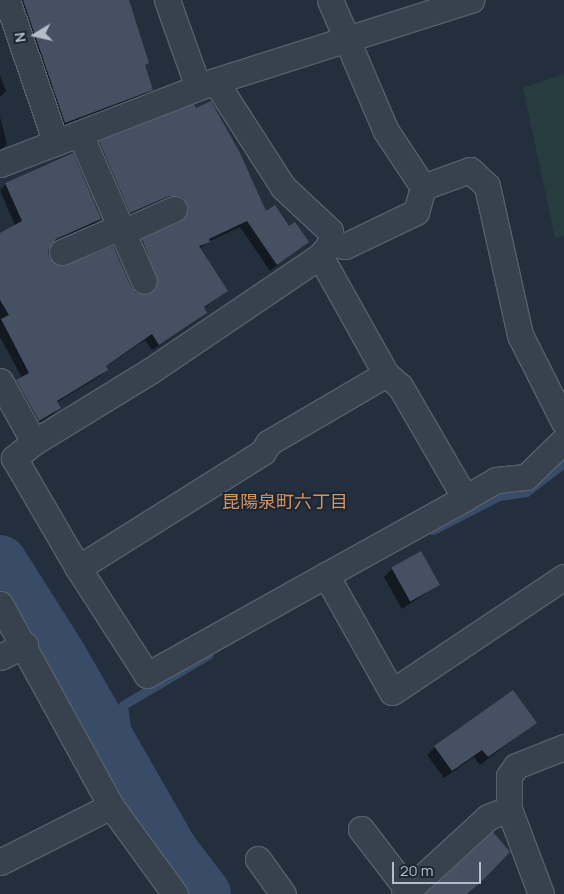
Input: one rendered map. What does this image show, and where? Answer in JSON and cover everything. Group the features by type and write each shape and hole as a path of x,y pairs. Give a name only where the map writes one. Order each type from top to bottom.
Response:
{"street":[{"path":"7,0 56,143"},
{"path":"167,0 207,84 283,187 330,231 326,250 386,374 400,386 465,498"},
{"path":"330,0 345,40 386,131 423,187 416,212 345,246 326,250 150,371 34,442 14,458 78,568 147,675 496,480 526,477 564,440"},
{"path":"0,164 207,84 471,0"},
{"path":"80,134 144,281"},
{"path":"423,187 470,170 487,186 520,335 564,422"},
{"path":"62,252 174,209"},
{"path":"78,568 263,452 268,443 386,374"},
{"path":"0,381 34,442"},
{"path":"326,575 392,692 564,577"},
{"path":"0,604 25,645 111,806 175,894"},
{"path":"0,657 25,645"},
{"path":"541,894 509,809 509,776 516,766 564,747"},
{"path":"0,862 111,806"},
{"path":"362,829 406,892 488,817 509,809"},
{"path":"258,859 283,894"}],"green space":[{"path":"564,74 564,236 555,238 523,88"}],"building":[{"path":"23,0 129,0 149,63 145,65 153,90 65,123"},
{"path":"211,101 240,153 266,211 275,205 289,226 295,222 309,242 277,265 247,221 209,239 210,242 199,246 228,291 204,307 207,313 159,345 152,334 106,366 108,370 57,401 61,408 39,421 16,380 29,373 1,319 9,315 0,300 0,233 22,221 5,183 73,153 101,219 56,239 48,250 49,258 60,266 67,265 113,246 131,287 136,293 149,294 158,282 142,239 180,222 186,217 187,204 182,197 169,196 130,213 99,141 194,104 196,108"},
{"path":"421,551 440,585 410,602 391,567"},
{"path":"513,690 537,723 488,757 482,750 452,771 434,746"},
{"path":"493,832 510,852 483,880 467,894 425,894"}],"waterway":[{"path":"433,530 499,496 526,492 564,463"},
{"path":"0,562 60,657 171,851 204,894"},
{"path":"127,776 130,760 123,705 208,655"}],"district":[{"name":"昆陽泉町六丁目","path":"285,501"}]}
